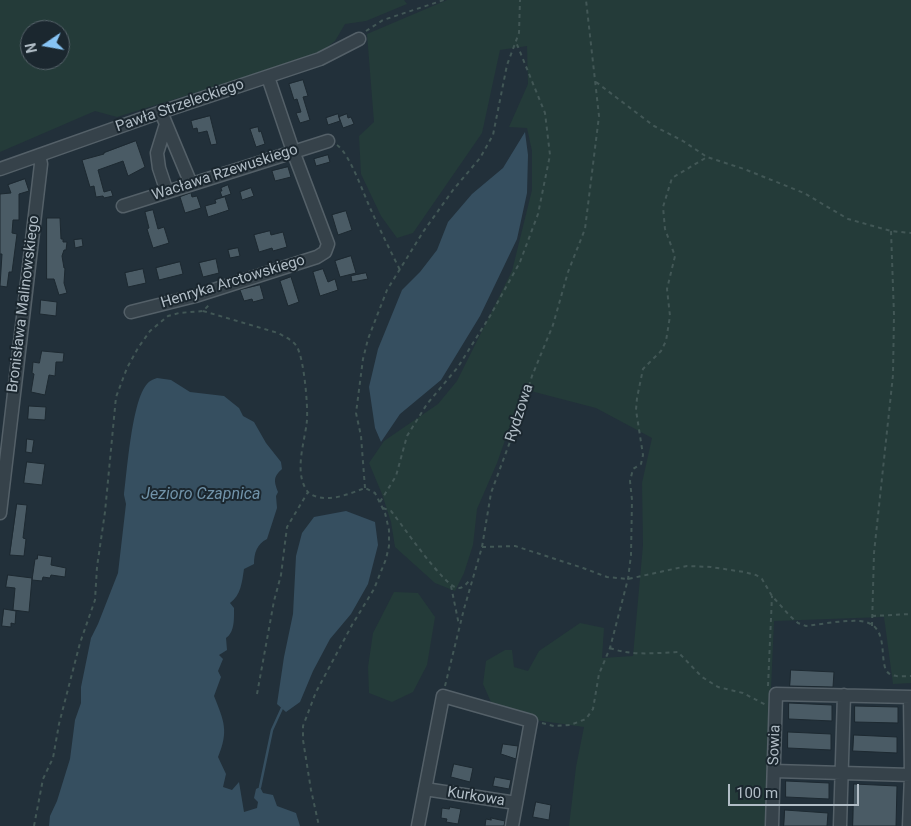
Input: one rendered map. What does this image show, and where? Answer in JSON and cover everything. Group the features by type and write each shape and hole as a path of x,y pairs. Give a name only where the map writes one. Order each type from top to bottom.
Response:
{"street":[{"name":"Pawła Strzeleckiego","path":"0,169 161,112 320,60 358,39"},
{"path":"268,76 293,151"},
{"path":"161,112 191,184"},
{"path":"166,124 157,153 159,168 167,192"},
{"name":"Wacława Rzewuskiego","path":"123,206 328,141"},
{"name":"Henryka Arctowskiego","path":"131,312 223,287 317,257 325,252 328,244 293,151"},
{"name":"Bronisława Malinowskiego","path":"0,513 41,164 39,155"},
{"path":"771,694 911,697 909,826"},
{"name":"Sowia","path":"771,694 774,771 772,826"},
{"path":"840,826 844,695"},
{"path":"418,826 431,790 443,696 530,721 512,826"},
{"path":"774,771 910,775"},
{"name":"Kurkowa","path":"431,790 516,803"}],"path":[{"path":"358,39 369,28 383,20 444,0"},
{"path":"365,488 361,436 356,413 358,388 368,339 388,290 422,232 480,158 492,135 506,64 519,33 520,0"},
{"name":"Rydzowa","path":"443,696 472,578 482,547 491,493 532,376 553,324 568,272 585,229 599,116 586,0"},
{"path":"380,502 396,476 407,436 427,404 458,367 490,316 520,262 538,214 550,155 545,113 516,42"},
{"path":"596,82 654,126 683,141 707,157 744,169 804,193 848,219 891,231 911,233"},
{"path":"328,141 340,147 350,164 400,270"},
{"path":"530,721 554,726 570,726 586,719 593,709 599,674 610,648 628,579 631,554 632,500 630,481 633,469 641,464 643,455 636,410 637,398 643,369 661,351 666,341 670,316 668,289 675,256 665,229 663,207 672,178 707,157"},
{"path":"872,626 874,553 893,375 894,314 891,231"},
{"path":"203,311 223,287"},
{"path":"34,826 43,779 52,758 80,643 95,600 116,397 127,368 150,331 168,316 203,311 278,334 290,339 297,346 302,359 307,418 301,472 303,486 316,497 344,495 365,488 375,493 383,508 389,530 386,559 374,589 316,692 303,726 303,740 319,826"},
{"path":"257,694 274,601 281,576 287,526 308,492"},
{"path":"383,508 391,511 451,586 460,626"},
{"path":"482,547 515,546 607,577 628,579 687,566 711,567 756,575 766,584 772,596 798,623 806,626 861,621 872,626 878,631 882,641 885,669 891,675 911,676"},
{"path":"451,586 461,588 472,578"},
{"path":"610,648 622,653 678,652 702,678 718,687 743,693 768,706 771,694 772,596"},
{"path":"872,616 911,614"}],"green space":[{"path":"0,0 404,0 407,4 366,21 345,24 335,41 317,55 117,117 95,111 0,152"},
{"path":"447,0 911,0 911,683 893,684 884,617 774,621 765,826 569,826 576,767 584,727 528,719 494,709 483,684 486,661 505,650 512,650 514,667 528,671 539,651 580,623 604,628 602,658 633,656 643,545 642,483 652,438 596,408 523,389 497,463 477,509 473,545 464,573 455,591 435,583 395,547 391,522 369,463 384,441 438,404 457,381 512,271 532,190 532,151 527,128 509,127 528,84 527,46 500,50 482,133 413,233 397,238 381,216 361,174 359,136 374,122 367,34"},
{"path":"394,592 418,593 435,617 427,665 413,692 392,702 369,693 368,667 373,633"}],"water":[{"path":"525,132 528,155 527,193 517,239 480,316 441,380 400,414 381,442 375,428 369,387 378,349 402,290 420,272 437,250 448,222 472,194 503,168"},
{"name":"Jezioro Czapnica","path":"157,378 171,380 190,392 224,396 239,408 243,416 254,422 266,443 281,462 282,469 275,479 278,492 276,496 277,508 267,539 257,549 254,564 244,569 239,592 230,603 234,608 233,624 231,632 226,638 227,650 219,655 223,659 218,671 221,677 214,696 224,726 223,740 218,757 226,774 223,787 232,790 239,782 244,812 257,808 258,802 254,798 256,789 260,787 263,793 273,795 277,806 296,813 300,826 49,826 50,816 57,801 70,759 75,720 81,703 81,687 91,638 118,573 126,504 124,495 134,420 142,392 150,381"},
{"path":"346,511 375,522 378,545 368,584 351,614 330,639 313,671 300,702 286,712 277,704 293,614 296,556 302,533 314,517"}],"building":[{"path":"303,80 308,96 303,97 310,120 300,123 296,113 301,112 297,99 294,100 289,84"},
{"path":"338,114 340,121 328,125 326,118"},
{"path":"347,114 348,118 351,117 354,124 343,128 339,117"},
{"path":"210,116 217,144 211,145 207,131 198,133 197,128 193,129 191,121"},
{"path":"258,127 265,144 256,147 250,129"},
{"path":"136,141 145,167 128,176 123,161 98,170 104,192 111,190 113,196 96,197 94,186 90,187 82,160 104,154"},
{"path":"328,155 330,162 316,166 314,159"},
{"path":"288,167 291,177 275,181 272,171"},
{"path":"25,179 29,191 19,194 19,220 13,220 12,233 17,234 12,272 9,272 7,287 0,286 2,254 0,254 0,194 11,193 8,185"},
{"path":"228,185 231,194 222,197 221,188"},
{"path":"251,188 254,196 242,200 240,192"},
{"path":"191,193 192,197 197,196 201,208 185,213 180,197"},
{"path":"225,197 229,210 208,217 205,206 216,203 215,200"},
{"path":"153,210 158,229 164,227 169,243 153,248 147,229 149,228 145,212"},
{"path":"346,211 352,230 338,235 332,215"},
{"path":"47,218 60,218 61,239 63,239 63,242 67,242 66,250 64,250 62,256 65,268 64,283 67,293 59,295 54,279 47,279"},
{"path":"270,231 271,235 283,232 287,247 273,251 272,248 259,252 254,235"},
{"path":"82,239 83,246 75,248 74,240"},
{"path":"238,248 240,256 230,258 228,250"},
{"path":"351,256 356,273 340,277 335,261"},
{"path":"216,259 219,273 203,277 199,263"},
{"path":"180,262 183,274 159,280 156,268"},
{"path":"143,269 146,283 128,287 125,273"},
{"path":"323,269 328,282 335,279 338,290 320,296 313,272"},
{"path":"366,273 368,279 352,282 351,276"},
{"path":"291,277 299,302 288,306 280,281"},
{"path":"260,285 264,299 253,302 252,299 244,301 240,290"},
{"path":"41,300 57,302 56,316 40,314"},
{"path":"42,351 64,353 63,362 56,362 55,376 49,375 45,395 31,392 34,374 32,373 33,362 39,363"},
{"path":"29,406 46,407 45,420 28,419"},
{"path":"27,439 34,440 32,453 26,452"},
{"path":"27,462 45,464 42,485 24,483"},
{"path":"17,504 27,505 23,538 26,539 24,556 10,555"},
{"path":"38,555 52,557 51,565 66,568 65,577 51,575 50,578 43,577 42,581 32,580 35,559 37,559"},
{"path":"8,575 32,578 29,612 13,610 15,588 6,587"},
{"path":"4,609 16,611 15,624 11,623 11,627 2,626"},
{"path":"791,670 834,672 833,687 790,686"},
{"path":"789,703 832,705 832,721 789,719"},
{"path":"855,706 898,707 898,723 855,722"},
{"path":"788,732 831,734 831,750 788,748"},
{"path":"854,735 897,737 897,753 853,751"},
{"path":"503,744 518,746 516,759 501,754"},
{"path":"454,764 473,768 470,782 451,777"},
{"path":"495,777 511,780 509,789 493,786"},
{"path":"786,781 829,783 829,799 786,797"},
{"path":"854,784 897,786 896,826 853,826"},
{"path":"536,802 551,805 549,820 533,817"},
{"path":"450,807 461,809 458,824 446,822 447,819 441,818 442,808 449,809"},
{"path":"785,810 828,813 827,826 784,826"},
{"path":"491,818 505,821 504,826 485,826 486,819 491,820"}],"waterway":[{"path":"260,787 272,730 282,708"}]}
